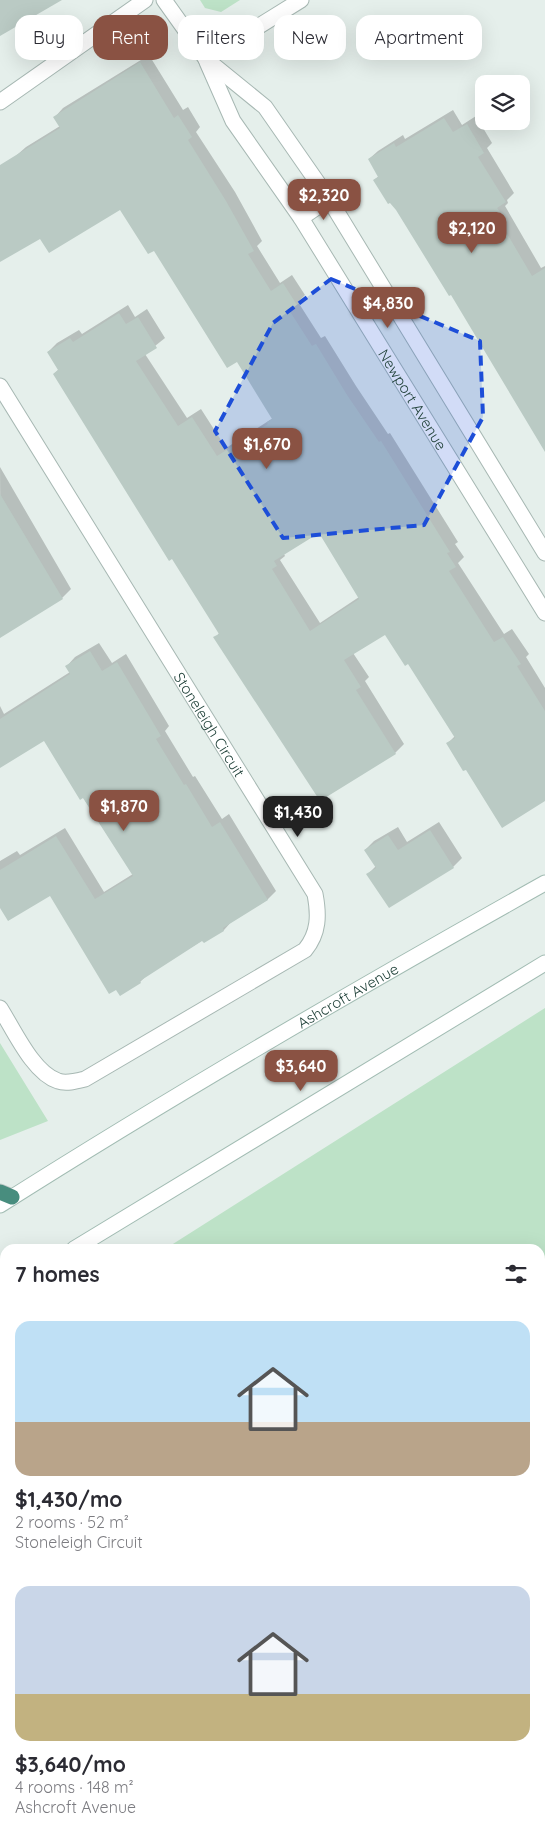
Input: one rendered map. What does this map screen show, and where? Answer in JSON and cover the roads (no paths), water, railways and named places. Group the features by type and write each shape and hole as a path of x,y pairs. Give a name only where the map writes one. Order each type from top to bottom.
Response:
{"street":[{"path":"0,102 145,0"},
{"name":"Newport Avenue","path":"164,0 178,19"},
{"path":"264,23 301,0"},
{"name":"Newport Avenue","path":"207,60 233,121 302,218 545,613"},
{"name":"Newport Avenue","path":"208,60 265,107 329,199 545,553"},
{"path":"302,218 329,199"},
{"name":"Stoneleigh Circuit","path":"0,386 315,894 318,911 317,927 311,942 305,950 85,1079 60,1082 46,1076 36,1066 0,1008"},
{"name":"Ashcroft Avenue","path":"4,1198 366,983 545,883"},
{"path":"82,1244 545,963"}]}
